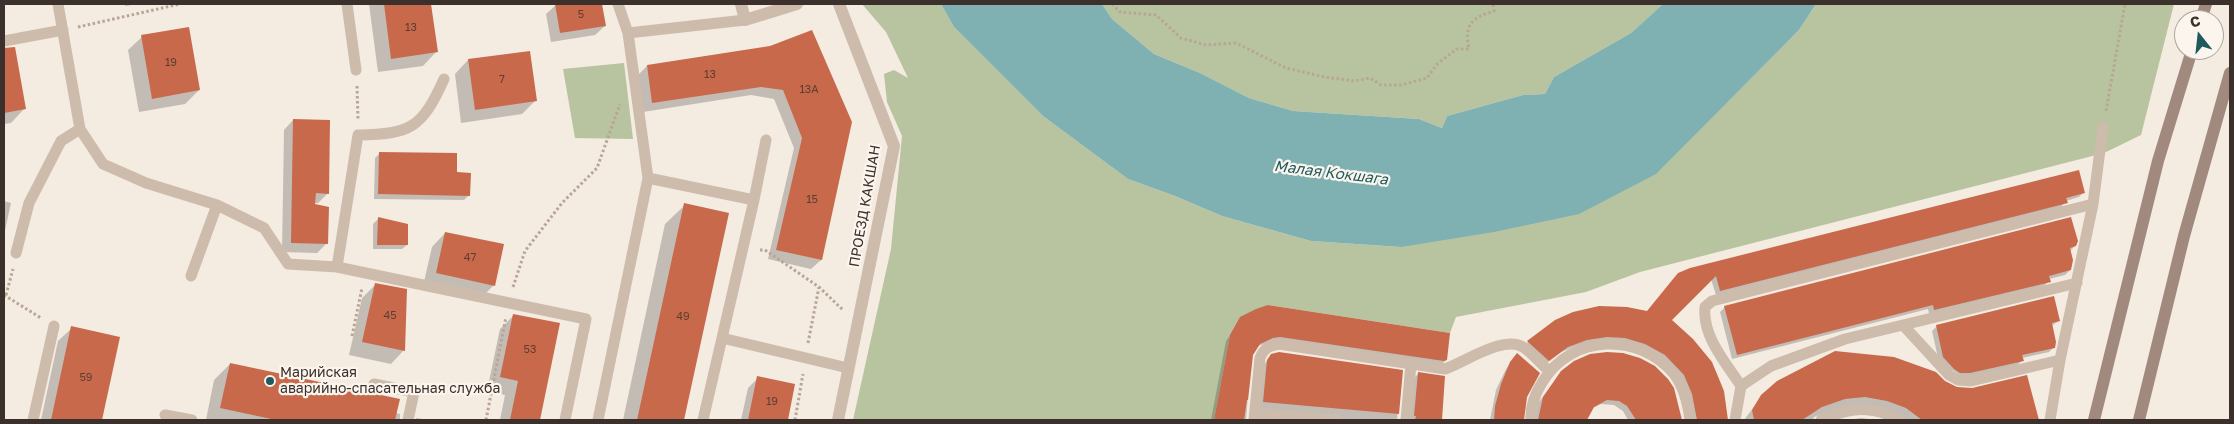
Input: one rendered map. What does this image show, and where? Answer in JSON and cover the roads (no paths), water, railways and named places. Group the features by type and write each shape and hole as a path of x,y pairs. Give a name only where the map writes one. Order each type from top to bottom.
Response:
{"main road":[{"path":"2094,420 2155,170 2189,60"},
{"path":"2140,420 2184,236 2230,74"}],"street":[{"path":"741,4 745,20 797,4"},
{"name":"ПРОЕЗД КАКШАН","path":"838,420 894,146 839,4"}],"lane":[{"path":"58,4 80,129 103,164 146,183 218,205 264,228 288,264 337,266 586,320 568,420"},
{"path":"347,4 356,70"},
{"path":"598,420 648,178 628,33 618,4"},
{"path":"628,33 745,20"},
{"path":"4,40 63,30"},
{"path":"337,266 358,135 389,134 413,126 432,106 444,79"},
{"path":"2050,420 2060,360 2092,204 2103,127"},
{"path":"16,253 29,203 61,141 80,129"},
{"path":"702,420 754,200 766,140"},
{"path":"648,178 754,200"},
{"path":"1735,420 1741,386 1713,344 1706,326 1704,307 1712,301 2092,204"},
{"path":"191,276 218,205"},
{"path":"1741,386 1771,366 1845,339 2077,283"},
{"path":"1903,325 1949,375 1958,380 1971,381 2060,360"},
{"path":"33,420 54,326"},
{"path":"722,338 848,368"},
{"path":"1531,420 1536,392 1549,371 1567,356 1589,346 1613,343 1636,347 1657,358 1674,375 1686,396 1690,420"},
{"path":"1336,420 1255,417 1260,358 1263,351 1270,345 1279,344 1445,369 1461,364 1500,344 1515,344 1522,346 1549,371"},
{"path":"1406,420 1411,364"},
{"path":"374,384 414,392 408,420"},
{"path":"1821,420 1840,412 1863,409 1887,413 1900,420"},
{"path":"165,415 192,420"}],"water":[{"name":"Малая Кокшага","path":"941,4 1102,4 1112,19 1154,54 1200,73 1249,98 1293,111 1419,119 1442,128 1447,116 1523,95 1545,94 1554,77 1631,33 1663,4 1816,4 1799,30 1656,174 1579,214 1494,232 1401,247 1311,241 1222,216 1128,179 1043,116 954,27"}],"place":[{"name":"Марийская аварийно-спасательная служба","path":"270,381"}]}
